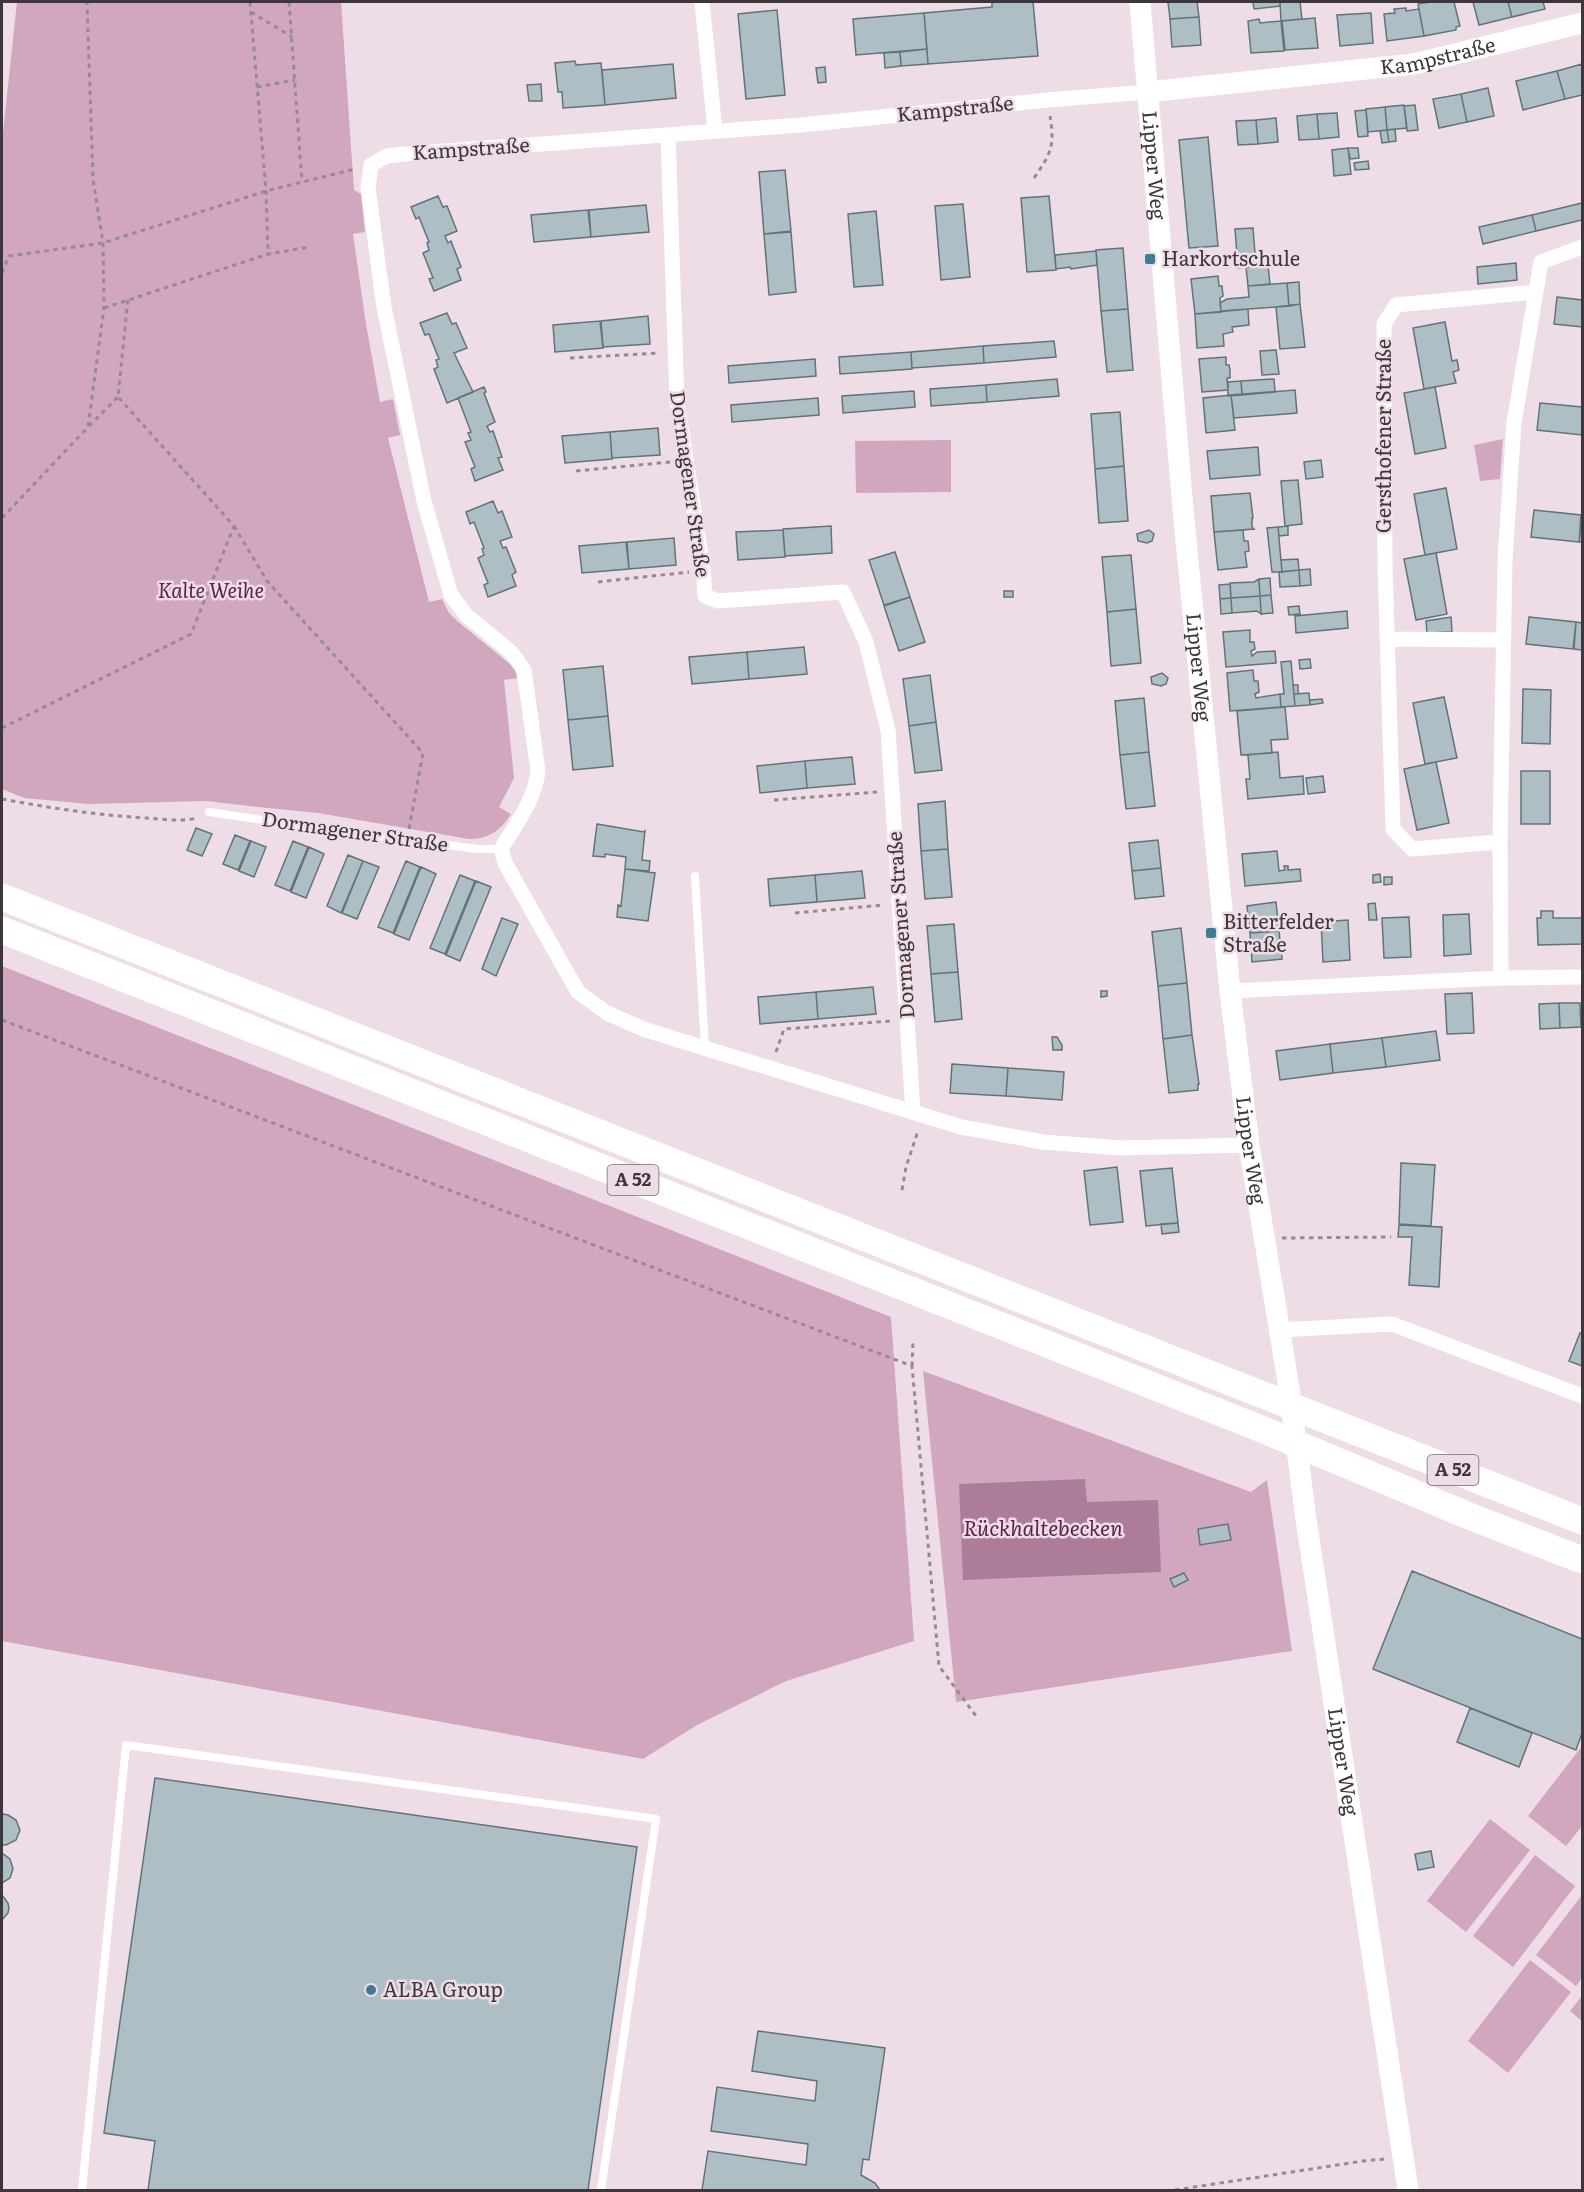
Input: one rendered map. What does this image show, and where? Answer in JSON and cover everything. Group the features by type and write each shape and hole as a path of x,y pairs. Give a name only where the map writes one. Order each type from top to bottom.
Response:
{"highway":[{"name":"A 52","path":"2,897 1582,1521"},
{"name":"A 52","path":"2,930 1264,1430 1582,1560"}],"street":[{"path":"702,2 715,130"},
{"name":"Lipper Weg","path":"1140,2 1184,520 1230,991 1249,1145 1279,1330 1408,2190"},
{"name":"Kampstraße","path":"371,165 387,156 404,154 801,124 1048,99 1148,92 1414,64 1582,23"},
{"name":"Dormagener Straße","path":"668,135 677,402 705,596 718,601 843,592 866,642 888,730 907,1019 918,1113"},
{"path":"371,165 368,188 384,307 424,501 451,596 466,615 512,653 524,670 538,771 536,786 531,798 501,849 505,863 578,993 607,1013 636,1026 961,1127 1043,1142 1120,1148 1249,1145"},
{"path":"1502,978 1500,842 1505,560 1514,423 1541,262 1582,247"},
{"name":"Gersthofener Straße","path":"1500,842 1412,849 1393,829 1385,565 1384,324 1396,305 1536,292"},
{"path":"1388,639 1504,640"},
{"path":"1230,991 1502,978 1582,977"},
{"path":"1279,1330 1392,1324 1582,1396"}],"lane":[{"name":"Dormagener Straße","path":"209,812 478,849 501,849"},
{"path":"695,876 705,1048"},
{"path":"82,2190 126,1745 656,1819 601,2190"}],"path":[{"path":"87,2 93,179 103,243 104,308 88,427"},
{"path":"250,2 266,191 268,254"},
{"path":"289,2 303,182"},
{"path":"251,12 292,37"},
{"path":"257,87 295,80"},
{"path":"1034,178 1049,156 1052,147 1048,99"},
{"path":"2,273 9,256 103,243 266,191 371,165"},
{"path":"104,308 128,298 268,254 309,247"},
{"path":"2,518 118,397 128,298"},
{"path":"570,358 675,352"},
{"path":"118,397 234,526 267,581 423,753 407,840"},
{"path":"576,471 686,460"},
{"path":"2,728 191,634 234,526"},
{"path":"598,582 703,571"},
{"path":"774,800 892,790"},
{"path":"2,799 73,811 168,820 195,819 209,812"},
{"path":"795,913 899,904"},
{"path":"770,1068 784,1029 907,1019"},
{"path":"2,1020 912,1366"},
{"path":"902,1190 918,1113"},
{"path":"1264,1238 1391,1237"},
{"path":"913,1342 912,1366 939,1666 976,1716"},
{"path":"1175,2190 1363,2161 1403,2158"}],"green space":[{"name":"Kalte Weihe","path":"17,2 341,2 354,190 361,194 365,232 353,234 366,324 380,402 393,399 400,435 388,438 429,602 442,599 449,613 457,621 510,664 517,678 504,680 514,778 499,807 511,814 503,825 488,836 469,839 318,813 206,801 89,804 24,798 2,789 2,142"},
{"path":"1503,439 1500,479 1480,481 1474,445"},
{"path":"951,440 951,492 856,493 855,441"},
{"path":"2,966 891,1317 914,1641 786,1681 697,1725 643,1759 2,1641"},
{"path":"923,1371 1251,1492 1267,1480 1292,1651 956,1702"},
{"path":"1582,1746 1582,1826 1566,1846 1528,1816"},
{"path":"1490,1819 1530,1850 1466,1932 1427,1901"},
{"path":"1535,1855 1575,1886 1513,1967 1473,1936"},
{"path":"1582,1895 1582,1978 1576,1986 1536,1955"},
{"path":"1530,1960 1571,1992 1508,2073 1468,2041"},
{"path":"1582,1996 1582,2021 1570,2011"}],"water":[{"name":"Rückhaltebecken","path":"1085,1479 1087,1502 1158,1500 1161,1572 963,1580 959,1484"}],"building":[{"path":"992,2 1033,2 1038,56 928,64 924,13 992,7"},
{"path":"1168,2 1197,2 1199,17 1170,19"},
{"path":"1253,2 1280,2 1280,6 1254,9"},
{"path":"1280,2 1300,2 1302,19 1281,21"},
{"path":"1454,2 1460,26 1456,27 1456,30 1424,36 1418,4"},
{"path":"1473,2 1508,2 1512,17 1479,25"},
{"path":"1508,2 1543,2 1545,9 1512,17"},
{"path":"1406,8 1406,11 1419,9 1424,36 1387,41 1384,14 1395,13 1394,9"},
{"path":"777,10 785,95 746,99 738,14"},
{"path":"924,13 927,49 856,55 853,19"},
{"path":"1371,13 1373,43 1340,46 1337,15"},
{"path":"1199,17 1201,45 1172,47 1170,19"},
{"path":"1315,18 1318,48 1285,50 1282,21"},
{"path":"1259,19 1260,23 1281,21 1284,51 1251,53 1248,21"},
{"path":"927,49 928,64 901,66 900,52"},
{"path":"900,52 901,66 885,68 884,53"},
{"path":"575,61 576,65 601,63 605,105 563,108 562,92 558,92 555,63"},
{"path":"673,64 676,98 605,105 602,70"},
{"path":"1582,64 1582,95 1565,99 1557,71"},
{"path":"825,67 826,82 818,83 816,68"},
{"path":"1557,71 1565,99 1523,110 1516,81"},
{"path":"541,84 542,101 529,101 527,85"},
{"path":"1488,88 1494,116 1467,122 1461,94"},
{"path":"1461,94 1467,122 1439,128 1433,99"},
{"path":"1404,105 1407,128 1387,130 1385,107"},
{"path":"1415,105 1418,130 1407,131 1404,106"},
{"path":"1385,107 1387,130 1368,132 1366,109"},
{"path":"1366,110 1368,136 1358,137 1355,111"},
{"path":"1337,113 1339,137 1319,139 1317,114"},
{"path":"1317,114 1319,139 1299,140 1297,116"},
{"path":"1276,118 1278,142 1258,144 1256,120"},
{"path":"1256,120 1258,144 1238,145 1236,121"},
{"path":"1395,129 1396,141 1389,142 1387,130"},
{"path":"1387,130 1389,142 1382,143 1380,131"},
{"path":"1208,137 1218,246 1189,248 1179,140"},
{"path":"1348,148 1358,148 1359,158 1350,159"},
{"path":"1348,148 1351,174 1334,176 1332,150"},
{"path":"1368,161 1369,169 1355,170 1354,163"},
{"path":"785,170 791,231 764,234 759,172"},
{"path":"438,196 443,207 447,206 457,231 445,236 448,243 451,241 461,267 457,269 461,280 434,291 429,279 433,278 423,253 429,250 427,243 429,242 419,217 416,219 411,207"},
{"path":"1049,196 1056,270 1027,272 1021,198"},
{"path":"1582,203 1582,220 1536,231 1532,215"},
{"path":"963,204 970,277 941,280 935,206"},
{"path":"646,205 649,232 591,237 589,210"},
{"path":"588,210 591,237 534,242 531,215"},
{"path":"876,211 883,285 854,287 848,214"},
{"path":"1532,215 1536,231 1483,244 1479,227"},
{"path":"1253,228 1256,266 1238,268 1235,229"},
{"path":"791,232 796,292 769,295 764,234"},
{"path":"1123,248 1128,309 1101,311 1096,250"},
{"path":"1096,251 1097,265 1056,269 1055,255"},
{"path":"1516,263 1517,280 1478,284 1477,267"},
{"path":"1268,265 1270,284 1248,286 1246,267"},
{"path":"1218,276 1223,296 1220,298 1221,312 1195,314 1191,279"},
{"path":"1299,282 1300,304 1289,306 1287,283"},
{"path":"1287,283 1289,306 1221,311 1220,303 1227,299 1249,297 1248,286"},
{"path":"1557,297 1582,300 1582,327 1554,324"},
{"path":"1300,304 1305,347 1280,349 1276,307"},
{"path":"1128,309 1133,370 1107,372 1101,311"},
{"path":"1248,309 1249,325 1232,327 1233,332 1223,334 1224,346 1197,348 1195,314"},
{"path":"447,313 452,324 456,323 467,348 454,353 473,392 447,403 434,369 438,367 436,360 439,359 429,334 425,335 420,323"},
{"path":"648,316 650,344 603,347 601,321"},
{"path":"600,321 603,348 555,352 553,325"},
{"path":"1445,322 1452,361 1457,360 1459,370 1453,372 1456,383 1424,389 1413,328"},
{"path":"1054,341 1056,357 984,363 983,346"},
{"path":"983,346 984,363 912,368 911,352"},
{"path":"1276,350 1279,374 1262,375 1260,351"},
{"path":"911,352 912,369 840,374 839,357"},
{"path":"1226,357 1226,365 1229,365 1230,370 1230,378 1227,378 1228,390 1202,392 1199,359"},
{"path":"815,359 816,376 729,383 728,366"},
{"path":"1057,379 1059,396 987,402 986,385"},
{"path":"1274,379 1275,392 1242,395 1241,381"},
{"path":"1241,381 1242,395 1228,396 1228,382"},
{"path":"986,385 987,402 931,406 930,389"},
{"path":"484,387 495,422 487,426 490,432 493,431 502,457 498,458 503,470 475,481 471,469 475,467 465,442 471,440 468,433 471,432 458,398"},
{"path":"1435,387 1446,448 1415,454 1404,393"},
{"path":"1295,390 1297,413 1234,418 1231,395"},
{"path":"914,391 915,407 843,413 842,396"},
{"path":"1231,395 1235,430 1206,433 1203,398"},
{"path":"818,398 819,415 732,422 731,405"},
{"path":"1540,403 1582,407 1582,435 1537,430"},
{"path":"1120,412 1124,466 1095,469 1091,414"},
{"path":"658,428 660,455 612,458 610,432"},
{"path":"610,432 612,459 565,463 562,436"},
{"path":"1258,447 1260,475 1210,479 1207,451"},
{"path":"1321,460 1323,477 1306,479 1304,462"},
{"path":"1124,466 1128,521 1099,523 1095,469"},
{"path":"1298,480 1302,524 1285,526 1281,481"},
{"path":"1446,488 1457,549 1425,555 1414,494"},
{"path":"1250,493 1254,529 1214,532 1211,496"},
{"path":"493,501 498,513 502,511 512,537 500,541 503,548 506,547 516,572 512,575 516,586 488,597 484,585 488,583 478,558 484,555 482,549 484,548 474,522 470,524 466,512"},
{"path":"1534,510 1581,515 1579,542 1531,537"},
{"path":"1582,515 1582,542 1579,542"},
{"path":"831,526 832,553 785,556 783,529"},
{"path":"1288,526 1288,535 1279,536 1278,527"},
{"path":"1278,527 1282,572 1272,572 1267,528"},
{"path":"783,530 785,557 738,560 736,532"},
{"path":"1149,530 1154,534 1152,541 1147,543 1138,541 1137,534"},
{"path":"1243,530 1244,541 1248,541 1249,551 1245,552 1247,567 1218,570 1214,532"},
{"path":"674,538 676,565 629,569 627,542"},
{"path":"626,542 629,569 582,573 579,546"},
{"path":"895,552 910,597 884,605 869,560"},
{"path":"1436,553 1447,614 1416,620 1404,559"},
{"path":"1131,555 1136,609 1107,612 1102,557"},
{"path":"1298,559 1299,570 1282,572 1281,560"},
{"path":"1310,569 1311,585 1300,586 1299,570"},
{"path":"1299,570 1300,586 1280,587 1279,572"},
{"path":"1270,578 1271,595 1260,596 1259,579"},
{"path":"1259,579 1260,596 1231,598 1230,583 1254,582"},
{"path":"1230,584 1231,598 1220,599 1219,585"},
{"path":"1004,591 1013,591 1013,597 1004,597"},
{"path":"1271,595 1273,613 1261,614 1260,596"},
{"path":"1260,596 1261,614 1257,611 1232,613 1231,598"},
{"path":"910,597 925,642 899,651 884,606"},
{"path":"1231,598 1232,613 1221,614 1220,599"},
{"path":"1299,606 1300,614 1289,615 1288,607"},
{"path":"1136,609 1141,663 1111,666 1107,612"},
{"path":"1347,611 1348,628 1296,633 1295,616"},
{"path":"1451,617 1452,632 1427,633 1426,621"},
{"path":"1529,617 1576,622 1573,649 1526,644"},
{"path":"1576,622 1582,623 1582,650 1574,649"},
{"path":"1250,630 1250,642 1254,642 1255,649 1251,651 1252,656 1257,652 1275,651 1276,663 1226,667 1223,632"},
{"path":"804,647 807,674 749,679 747,652"},
{"path":"747,652 749,679 692,684 689,657"},
{"path":"1310,659 1311,668 1300,669 1299,660"},
{"path":"1291,661 1295,706 1281,707 1280,694 1284,694 1281,662"},
{"path":"603,666 608,716 568,720 563,670"},
{"path":"1253,670 1254,681 1258,681 1259,692 1255,694 1256,698 1280,694 1281,707 1230,711 1227,673"},
{"path":"1162,673 1168,678 1166,684 1161,686 1152,684 1151,677"},
{"path":"930,675 936,722 909,726 903,679"},
{"path":"1293,685 1298,685 1298,694 1294,694"},
{"path":"1523,689 1551,690 1550,744 1522,743"},
{"path":"1309,693 1310,705 1295,706 1294,694"},
{"path":"1444,697 1457,758 1425,764 1413,703"},
{"path":"1144,698 1149,752 1120,755 1115,701"},
{"path":"1322,699 1323,703 1310,705 1310,700"},
{"path":"1285,707 1288,739 1271,740 1272,753 1241,755 1237,711"},
{"path":"608,716 613,766 573,770 568,720"},
{"path":"936,722 942,770 915,773 909,726"},
{"path":"1149,752 1155,806 1126,809 1120,755"},
{"path":"1278,752 1280,778 1303,776 1304,794 1248,799 1246,779 1250,779 1248,755"},
{"path":"852,757 855,784 807,788 805,761"},
{"path":"805,761 807,788 760,793 757,766"},
{"path":"1436,762 1449,823 1417,830 1404,769"},
{"path":"1521,771 1550,771 1550,824 1521,824"},
{"path":"1323,776 1325,792 1308,794 1306,778"},
{"path":"945,801 948,849 921,851 918,804"},
{"path":"597,824 644,832 645,830 642,860 650,861 649,871 625,869 626,857 605,854 605,857 593,856"},
{"path":"196,828 212,834 202,856 187,850"},
{"path":"235,835 250,841 238,870 223,864"},
{"path":"1158,840 1161,868 1132,871 1129,843"},
{"path":"251,841 266,847 254,877 239,871"},
{"path":"293,841 308,847 290,891 275,885"},
{"path":"309,847 324,854 306,898 291,892"},
{"path":"948,849 952,897 925,899 921,851"},
{"path":"1277,851 1279,871 1285,870 1284,866 1288,866 1288,870 1300,869 1301,881 1245,886 1242,854"},
{"path":"348,855 363,861 341,913 327,906"},
{"path":"363,861 379,867 357,919 342,913"},
{"path":"406,861 420,867 393,933 378,927"},
{"path":"421,867 436,874 409,940 394,934"},
{"path":"1161,868 1164,896 1135,899 1132,871"},
{"path":"625,869 655,873 648,921 617,917 618,905 621,906"},
{"path":"862,871 865,898 817,902 815,875"},
{"path":"1380,874 1381,882 1373,883 1373,875"},
{"path":"460,875 475,881 445,954 430,948"},
{"path":"815,875 817,902 770,906 768,879"},
{"path":"1384,877 1392,877 1392,884 1384,885"},
{"path":"476,881 491,887 460,961 446,955"},
{"path":"1276,902 1279,931 1250,933 1247,906"},
{"path":"1375,903 1377,920 1369,920 1368,904"},
{"path":"1541,911 1553,911 1553,918 1582,918 1582,944 1538,945 1537,918 1541,918"},
{"path":"1469,914 1471,954 1444,956 1443,915"},
{"path":"1409,917 1411,957 1384,958 1382,918"},
{"path":"502,918 518,924 496,976 482,969"},
{"path":"1348,920 1350,960 1323,962 1321,922"},
{"path":"954,924 958,972 931,974 927,926"},
{"path":"1181,928 1187,983 1158,986 1152,932"},
{"path":"1279,931 1282,959 1252,962 1250,933"},
{"path":"958,972 962,1019 935,1022 931,974"},
{"path":"1187,983 1192,1035 1163,1039 1158,986"},
{"path":"873,987 876,1014 818,1019 816,992"},
{"path":"1101,991 1107,991 1107,996 1101,997"},
{"path":"816,992 818,1019 760,1024 758,997"},
{"path":"1472,993 1474,1033 1447,1034 1445,994"},
{"path":"1559,1003 1580,1003 1581,1027 1560,1028"},
{"path":"1559,1003 1560,1028 1540,1029 1539,1004"},
{"path":"1436,1031 1440,1060 1386,1067 1382,1038"},
{"path":"1192,1035 1198,1090 1169,1093 1163,1039"},
{"path":"1052,1037 1057,1037 1062,1050 1053,1050"},
{"path":"1382,1038 1386,1067 1333,1073 1330,1044"},
{"path":"1330,1044 1333,1073 1280,1080 1276,1051"},
{"path":"952,1064 1008,1068 1006,1096 950,1093"},
{"path":"1008,1068 1064,1072 1062,1100 1006,1096"},
{"path":"1401,1163 1435,1165 1431,1226 1399,1224"},
{"path":"1117,1167 1123,1222 1090,1225 1084,1171"},
{"path":"1172,1168 1178,1223 1146,1226 1140,1171"},
{"path":"1178,1223 1179,1232 1162,1234 1161,1224"},
{"path":"1399,1225 1442,1227 1439,1287 1409,1285 1412,1237 1398,1237"},
{"path":"1580,1333 1582,1334 1582,1366 1569,1361"},
{"path":"1228,1524 1231,1540 1200,1545 1198,1529"},
{"path":"1412,1571 1582,1639 1582,1733 1576,1750 1373,1669"},
{"path":"1184,1573 1188,1580 1174,1587 1170,1579"},
{"path":"1470,1708 1532,1733 1519,1767 1457,1742"},
{"name":"ALBA Group","path":"155,1778 637,1847 588,2190 148,2190 155,2141 104,2133"},
{"path":"3,1814 16,1820 20,1830 16,1840 6,1845 2,1845"},
{"path":"1431,1851 1434,1867 1418,1870 1415,1854"},
{"path":"2,1853 10,1859 13,1869 10,1878 2,1883"},
{"path":"2,1895 9,1908 2,1920"},
{"path":"758,2031 885,2048 869,2160 863,2159 861,2175 875,2183 880,2190 702,2190 708,2151 806,2165 808,2144 711,2131 717,2087 815,2101 817,2081 752,2071"}],"place":[{"name":"Harkortschule","path":"1150,259"},
{"name":"Bitterfelder Straße","path":"1211,933"},
{"name":"ALBA Group","path":"371,1990"}]}
